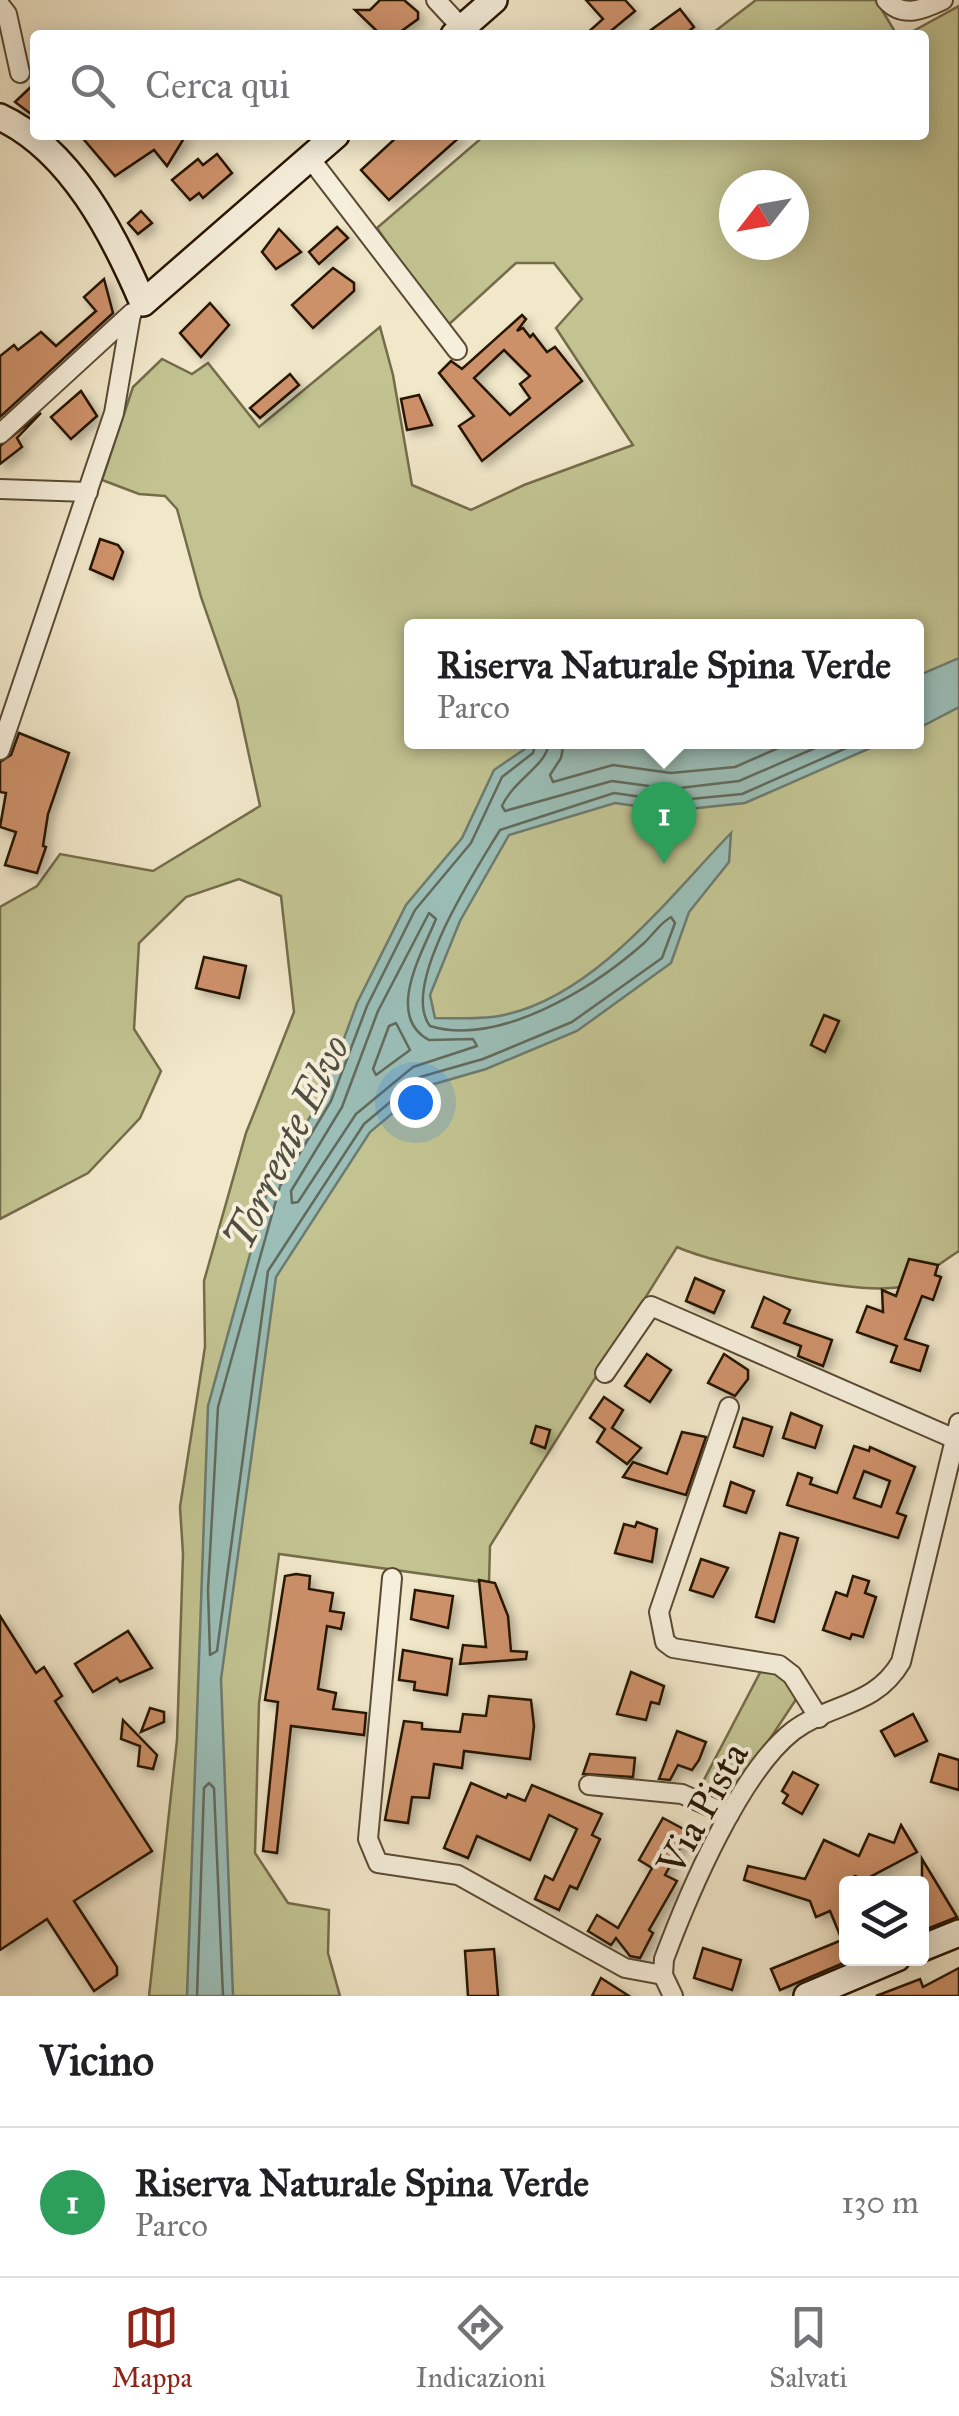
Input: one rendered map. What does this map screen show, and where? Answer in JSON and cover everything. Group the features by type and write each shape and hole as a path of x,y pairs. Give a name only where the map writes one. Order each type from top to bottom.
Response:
{"street":[{"path":"436,0 457,30"},
{"path":"460,30 494,0"},
{"path":"886,0 894,9 906,12 943,0"},
{"path":"0,6 6,14 20,73"},
{"path":"0,117 63,166 119,247 137,308 114,413 0,750"},
{"path":"0,434 330,140"},
{"path":"308,157 457,350"},
{"path":"0,489 88,492"},
{"path":"605,1373 651,1306 957,1431"},
{"path":"730,1407 659,1612 660,1630 673,1648 779,1665 792,1675 819,1718"},
{"name":"Via Pista","path":"662,1975 673,1935 730,1815 777,1746 796,1729 876,1692 901,1662 957,1431"},
{"path":"392,1578 368,1839 371,1855 378,1863 458,1875 626,1968 662,1975 673,1996"},
{"path":"588,1785 682,1794 730,1815"},
{"path":"929,1945 959,1933"},
{"path":"807,1996 878,1966"}],"green space":[{"path":"756,0 876,0 894,30 717,30"},
{"path":"959,6 959,1251 906,1285 879,1288 787,1277 677,1247 490,1546 489,1583 279,1554 259,1703 255,1853 288,1903 329,1910 328,1953 340,1996 149,1996 177,1740 183,1554 180,1507 205,1347 204,1281 246,1133 294,1012 281,896 239,879 186,897 139,943 134,1029 161,1071 140,1118 88,1173 0,1219 0,907 37,886 60,854 153,871 260,806 237,700 201,597 177,509 165,496 139,494 102,480 133,387 162,359 192,374 208,363 259,427 380,327 393,375 412,485 471,510 524,485 633,445 556,328 582,299 554,263 516,263 446,327 377,228 479,140 929,140 929,30 915,30"},
{"path":"763,1667 788,1679 797,1694 795,1701 730,1799 720,1801 697,1793"}],"water":[{"path":"959,658 959,707 924,725 924,673"},
{"path":"525,749 868,749 745,803 670,811 615,803 509,835 460,921 430,995 435,1018 504,1015 538,1004 600,966 731,833 729,862 689,912 671,963 577,1031 486,1069 424,1087 370,1132 276,1277 221,1679 233,1996 187,1996 208,1406 270,1182 323,1096 357,1003 406,905 462,838 494,770"}],"building":[{"path":"380,0 404,0 418,12 418,19 403,30 376,30 355,10 370,10"},
{"path":"586,0 625,0 635,11 612,30 591,30 603,19"},
{"path":"680,9 694,27 690,30 651,30"},
{"path":"30,88 30,113 15,102"},
{"path":"84,140 183,140 167,166 154,150 115,176"},
{"path":"394,140 456,140 389,200 361,170"},
{"path":"217,154 232,173 203,198 199,193 190,200 172,180 198,159 203,165"},
{"path":"141,211 152,223 138,234 128,223"},
{"path":"337,227 348,238 319,264 309,252"},
{"path":"279,229 301,252 276,269 262,252"},
{"path":"333,268 354,283 354,291 313,328 292,305"},
{"path":"104,279 113,313 0,417 0,356 14,345 18,350 41,332 56,346 96,311 84,297"},
{"path":"210,303 229,325 201,357 180,333"},
{"path":"522,315 526,319 517,331 523,328 530,337 533,334 547,352 555,347 582,381 482,461 459,426 474,416 439,373 451,361 462,369","holes":["504,350 530,376 520,384 530,398 510,415 474,378"]},
{"path":"290,374 299,385 260,418 250,408"},
{"path":"81,391 97,416 71,439 51,417"},
{"path":"419,395 432,425 407,430 401,399"},
{"path":"41,413 17,438 22,447 0,464 0,446"},
{"path":"100,539 118,545 123,552 113,579 90,569"},
{"path":"19,733 69,753 48,814 43,846 46,847 37,873 5,865 16,832 0,827 6,793 0,792 0,762 11,755"},
{"path":"204,957 246,966 239,998 196,988"},
{"path":"824,1015 839,1021 825,1052 811,1045"},
{"path":"909,1259 938,1265 935,1275 941,1277 933,1300 922,1296 905,1339 928,1346 920,1371 891,1362 897,1346 857,1332 867,1306 883,1312 882,1290 896,1296"},
{"path":"695,1278 724,1291 714,1313 686,1301"},
{"path":"764,1297 790,1310 784,1323 832,1340 823,1366 798,1356 801,1346 752,1327"},
{"path":"647,1354 671,1370 650,1402 625,1386"},
{"path":"724,1354 748,1370 748,1379 735,1396 708,1383"},
{"path":"604,1397 623,1410 612,1428 641,1448 627,1464 597,1442 605,1429 590,1418"},
{"path":"791,1413 822,1426 815,1448 783,1438"},
{"path":"743,1418 772,1427 763,1456 734,1447"},
{"path":"536,1426 550,1430 545,1448 531,1443"},
{"path":"682,1432 706,1437 686,1495 623,1477 633,1462 667,1474"},
{"path":"854,1446 869,1451 870,1447 915,1467 897,1513 906,1516 898,1538 787,1505 798,1473 812,1478 810,1484 837,1493","holes":["864,1471 890,1481 881,1507 854,1498"]},
{"path":"731,1482 754,1491 746,1513 724,1506"},
{"path":"637,1522 657,1529 652,1562 615,1553 624,1524 635,1527"},
{"path":"780,1533 798,1538 774,1622 756,1617"},
{"path":"701,1559 728,1568 713,1597 690,1590"},
{"path":"285,1576 310,1576 309,1589 333,1593 330,1611 344,1613 341,1629 327,1626 318,1689 336,1693 333,1709 366,1713 364,1735 291,1726 277,1853 263,1851 278,1702 265,1700"},
{"path":"853,1576 869,1581 865,1593 876,1597 863,1637 852,1634 850,1639 823,1630 836,1592 847,1596"},
{"path":"479,1580 495,1583 508,1616 511,1651 527,1652 526,1659 460,1664 463,1645 486,1647"},
{"path":"415,1590 453,1596 448,1628 411,1619"},
{"path":"0,1616 36,1673 44,1667 62,1696 55,1701 152,1851 74,1901 117,1967 117,1975 94,1991 47,1919 0,1950"},
{"path":"128,1631 152,1668 120,1682 117,1678 93,1692 75,1664"},
{"path":"403,1650 452,1659 447,1695 414,1690 415,1682 399,1680"},
{"path":"631,1672 664,1686 659,1704 651,1702 646,1720 617,1714"},
{"path":"489,1696 531,1700 534,1726 530,1759 464,1751 462,1768 434,1764 429,1798 412,1797 408,1823 385,1820 404,1721 422,1723 422,1729 460,1732 463,1714 486,1716"},
{"path":"150,1708 164,1712 164,1722 141,1732"},
{"path":"913,1714 927,1741 895,1756 881,1731"},
{"path":"123,1720 157,1755 153,1769 138,1766 140,1746 121,1739"},
{"path":"677,1731 706,1742 692,1770 678,1765 670,1780 659,1779"},
{"path":"590,1754 635,1758 633,1777 583,1774"},
{"path":"939,1754 959,1760 959,1790 931,1782"},
{"path":"793,1772 818,1785 802,1814 783,1803 788,1795 782,1791"},
{"path":"471,1783 506,1798 508,1794 525,1801 532,1785 602,1814 592,1835 600,1839 577,1889 570,1886 559,1910 535,1899 545,1876 553,1880 577,1829 549,1815 530,1860 477,1836 468,1858 444,1848"},
{"path":"663,1818 689,1832 665,1875 677,1881 649,1930 653,1933 640,1958 630,1956 616,1938 611,1945 588,1931 597,1915 618,1928 652,1868 639,1860"},
{"path":"901,1825 917,1852 872,1876 839,1876 839,1933 830,1911 816,1917 810,1901 744,1880 748,1866 805,1879 824,1840 859,1856 869,1834 894,1843"},
{"path":"922,1859 957,1917 929,1928 929,1876 922,1876"},
{"path":"839,1941 839,1965 780,1990 771,1969"},
{"path":"703,1948 741,1960 732,1990 694,1978"},
{"path":"494,1949 498,1996 468,1996 465,1951"},
{"path":"959,1968 959,1996 876,1996 920,1979 923,1987"},
{"path":"601,1978 629,1996 592,1996"}],"place":[{"name":"Riserva Naturale Spina Verde","path":"664,864"}],"water label":[{"name":"Torrente Elvo","path":"286,1142"}]}
